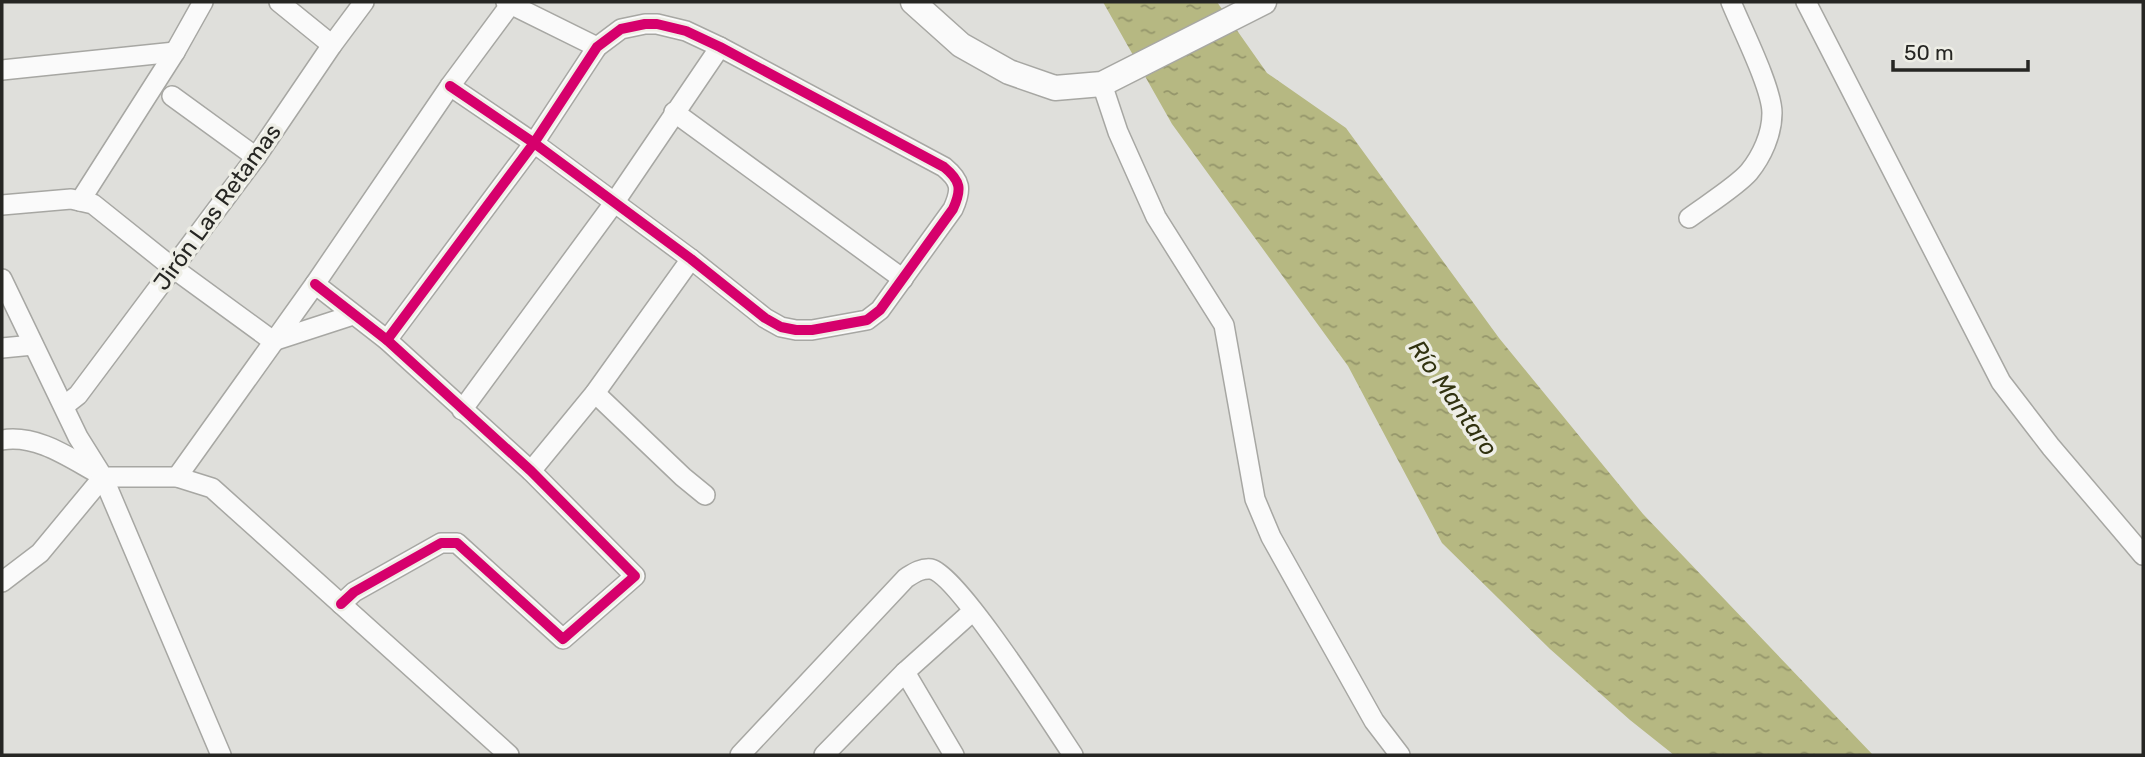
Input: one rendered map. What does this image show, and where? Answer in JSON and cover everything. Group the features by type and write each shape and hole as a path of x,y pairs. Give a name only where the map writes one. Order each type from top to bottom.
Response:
{"main road":[{"path":"913,2 961,45 1009,72 1055,88 1111,80 1264,2"}],"street":[{"path":"79,201 175,52 203,2"},
{"path":"279,2 332,44"},
{"name":"Jirón Las Retamas","path":"64,407 78,395 256,157 332,44 364,2"},
{"path":"1689,218 1748,174 1769,136 1772,111 1766,88 1731,2"},
{"path":"1806,2 2001,382 2051,447 2143,555"},
{"path":"177,477 315,284 508,3 597,47"},
{"path":"387,340 534,143 597,47 621,29 657,24 686,32 720,47 944,167 954,176 959,186 958,196 953,209 904,279 880,310 867,320 812,330 781,327 765,318 691,259 534,143 450,86"},
{"path":"462,410 614,203 720,47"},
{"path":"2,70 175,52"},
{"path":"1111,80 1118,132 1156,217 1224,325 1255,499 1271,537 1374,721 1400,755"},
{"path":"172,96 256,157"},
{"path":"674,112 904,279"},
{"path":"2,205 71,199 93,204 173,268 273,341"},
{"path":"531,471 596,393 691,259"},
{"path":"2,279 78,437 103,477 220,755"},
{"path":"315,284 387,340 531,471 635,576 563,639 457,544 441,543 354,592 341,604"},
{"path":"273,341 353,315"},
{"path":"2,348 33,345"},
{"path":"596,393 705,495"},
{"path":"2,440 10,438 43,444 103,477 177,477 212,488 509,755"},
{"path":"2,582 40,553 103,477"},
{"path":"740,755 906,578 917,570 930,569 943,575 973,611 1073,755"},
{"path":"824,755 905,671 973,611"},
{"path":"905,671 954,755"}],"water":[{"name":"Río Mantaro","path":"1103,2 1217,2 1267,73 1346,128 1499,338 1643,514 1873,755 1674,755 1550,649 1442,543 1348,366 1172,124"}],"cycle path":[{"path":"387,340 534,143 597,47 621,29 657,24 686,31 720,47 944,167 957,181 958,196 953,209 880,310 867,320 812,330 781,327 765,318 691,259 534,143 450,86"},
{"path":"315,284 387,340 531,471 635,576 563,639 457,543 441,543 354,592 341,604"}]}
